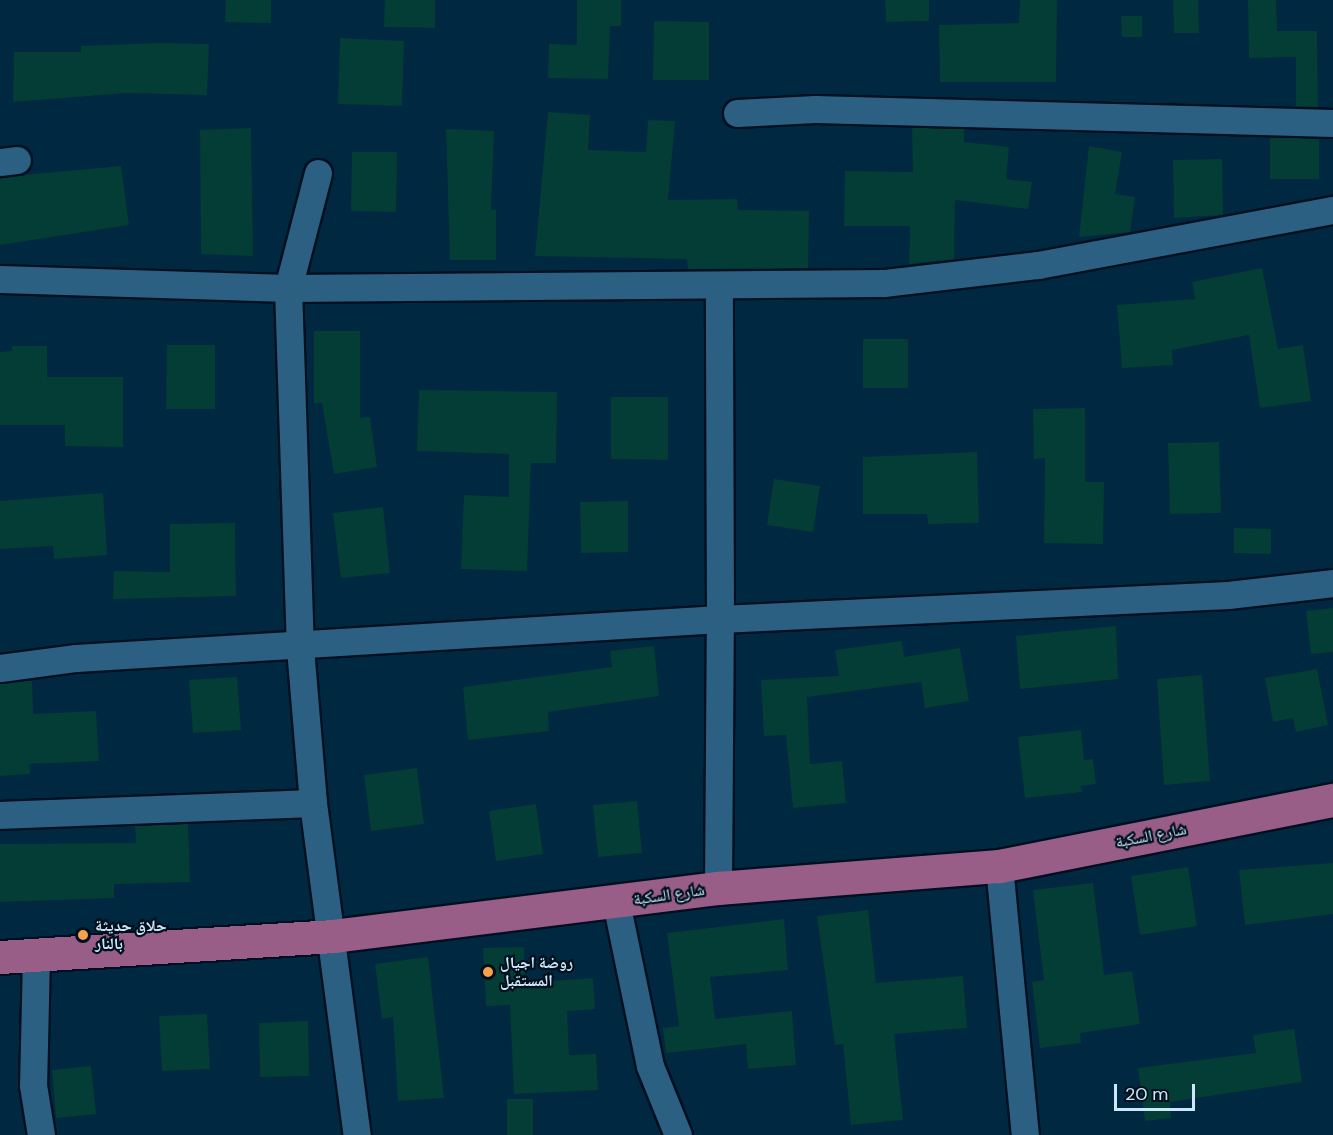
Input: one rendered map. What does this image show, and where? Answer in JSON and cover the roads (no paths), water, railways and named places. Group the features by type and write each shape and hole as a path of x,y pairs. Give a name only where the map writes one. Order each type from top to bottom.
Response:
{"main road":[{"name":"شارع السكبة","path":"0,957 332,936 718,888 999,866 1333,800"}],"street":[{"path":"737,113 814,109 1333,123"},
{"path":"318,173 288,288 300,648 313,803 357,1135"},
{"path":"0,279 288,288 719,287 968,275 1333,210"},
{"path":"718,888 719,287"},
{"path":"0,668 76,658 300,648 720,619 1228,595 1333,583"},
{"path":"0,815 313,803"},
{"path":"999,866 1025,1135"},
{"path":"616,902 650,1066 678,1135"},
{"path":"36,956 33,1085 41,1135"}],"place":[{"name":"حلاق حديثة بالنار","path":"83,935"},
{"name":"روضة اجيال المستقبل","path":"488,972"}]}
